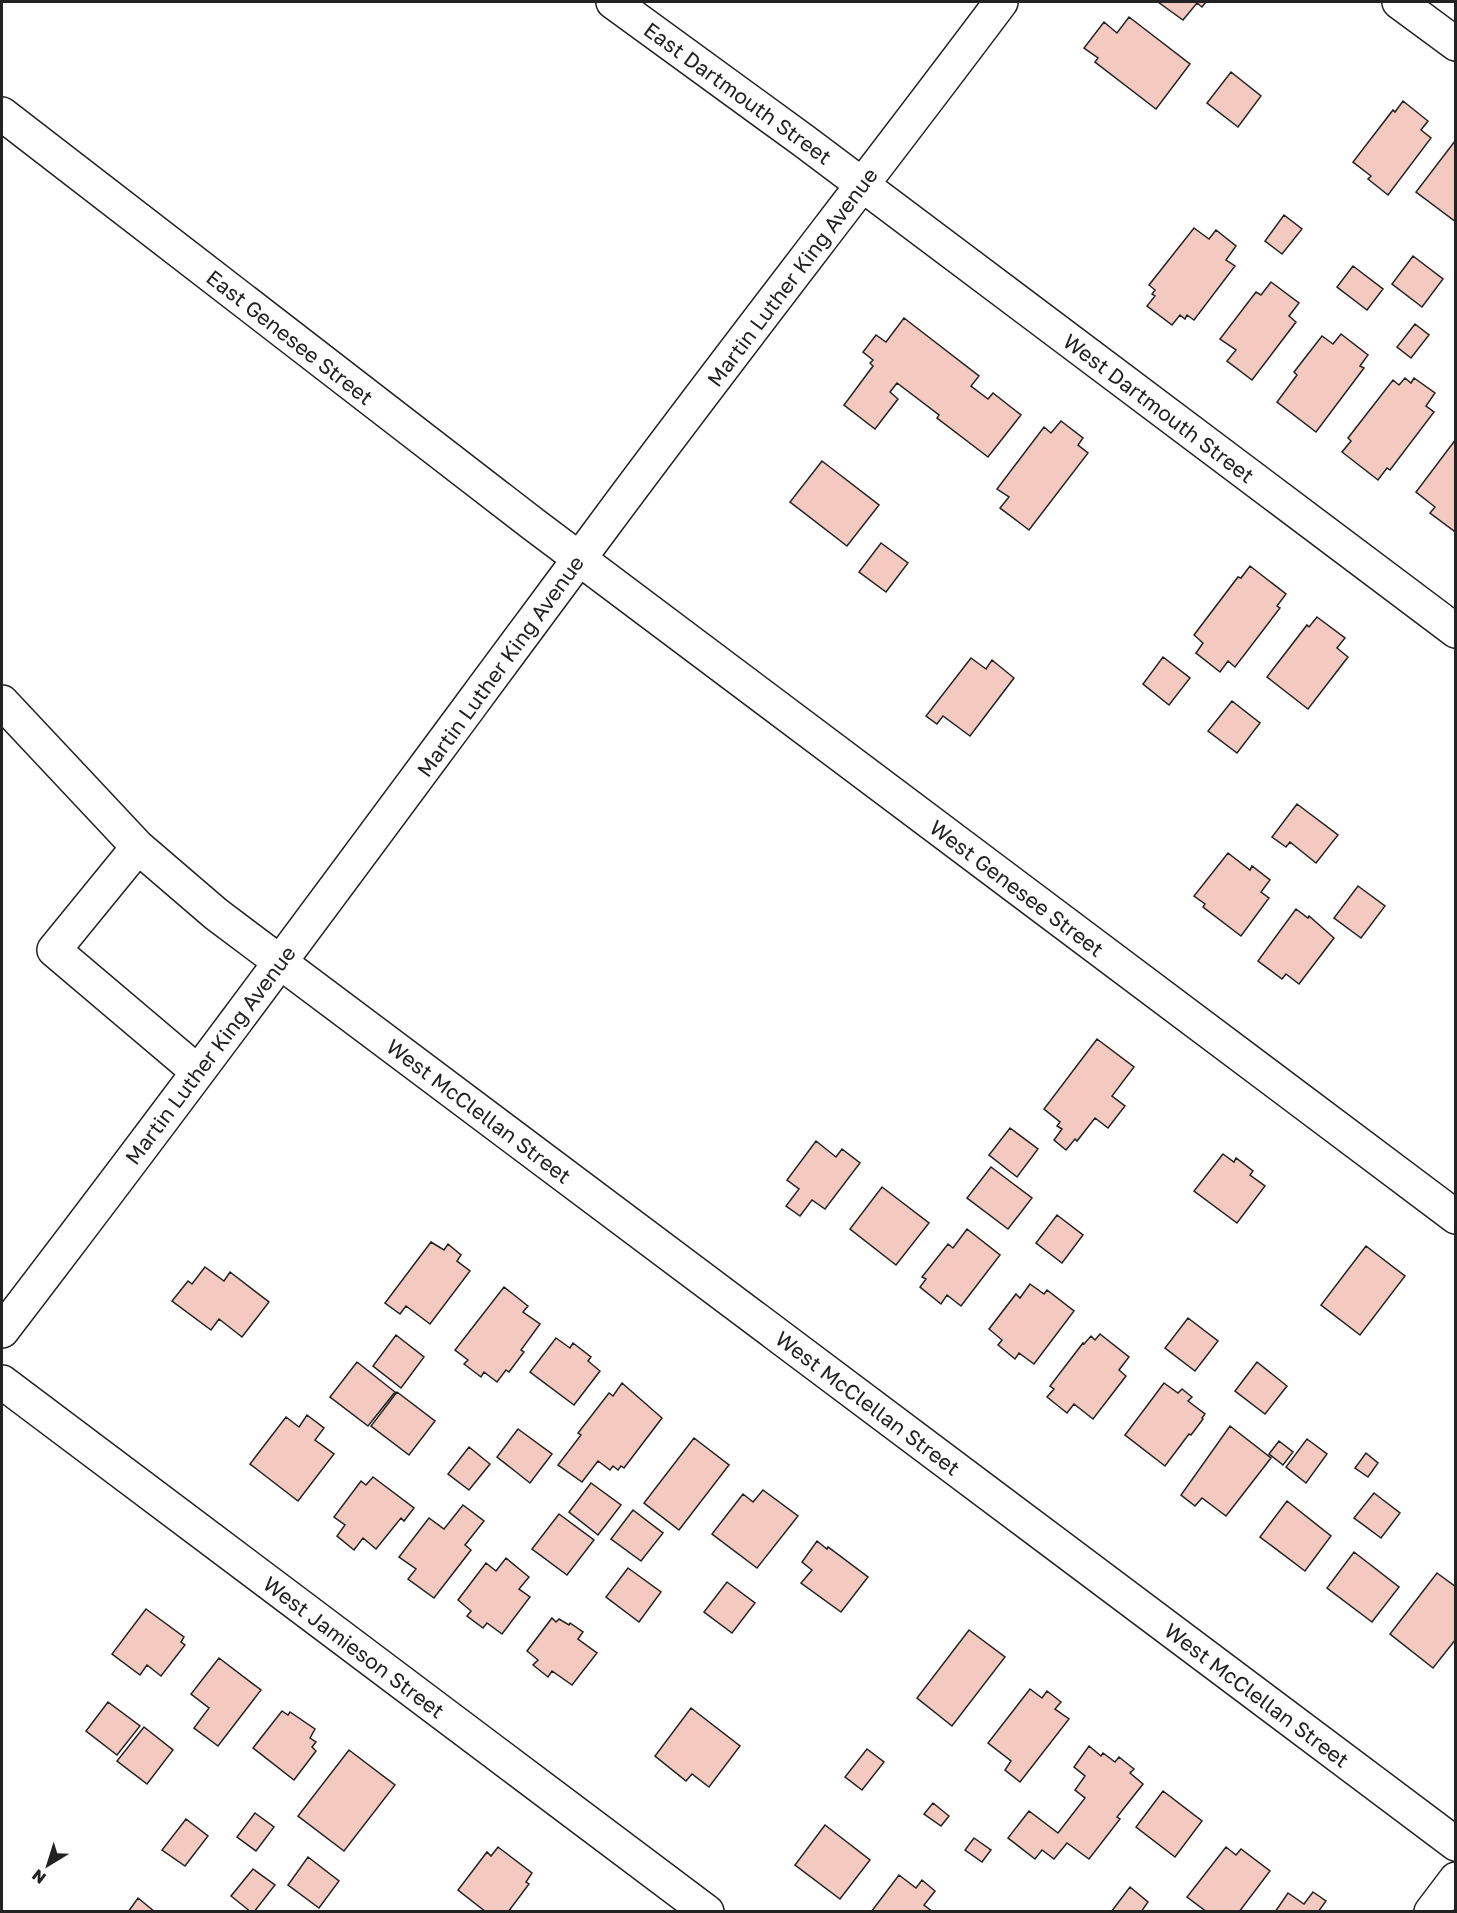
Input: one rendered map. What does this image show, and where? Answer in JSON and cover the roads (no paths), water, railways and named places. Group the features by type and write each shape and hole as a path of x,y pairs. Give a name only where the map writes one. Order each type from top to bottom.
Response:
{"street":[{"name":"East Dartmouth Street","path":"613,2 862,185"},
{"name":"Martin Luther King Avenue","path":"2,1330 198,1072 579,559 1001,2"},
{"path":"1399,2 1455,44"},
{"name":"East Genesee Street","path":"2,114 579,559"},
{"name":"West Dartmouth Street","path":"862,185 1455,631"},
{"name":"West Genesee Street","path":"579,559 1455,1216"},
{"name":"West McClellan Street","path":"2,702 138,847 216,914 1455,1845"},
{"path":"138,847 54,950 198,1072"},
{"name":"West Jamieson Street","path":"2,1382 707,1911"},
{"path":"1431,1911 1455,1879"}]}
